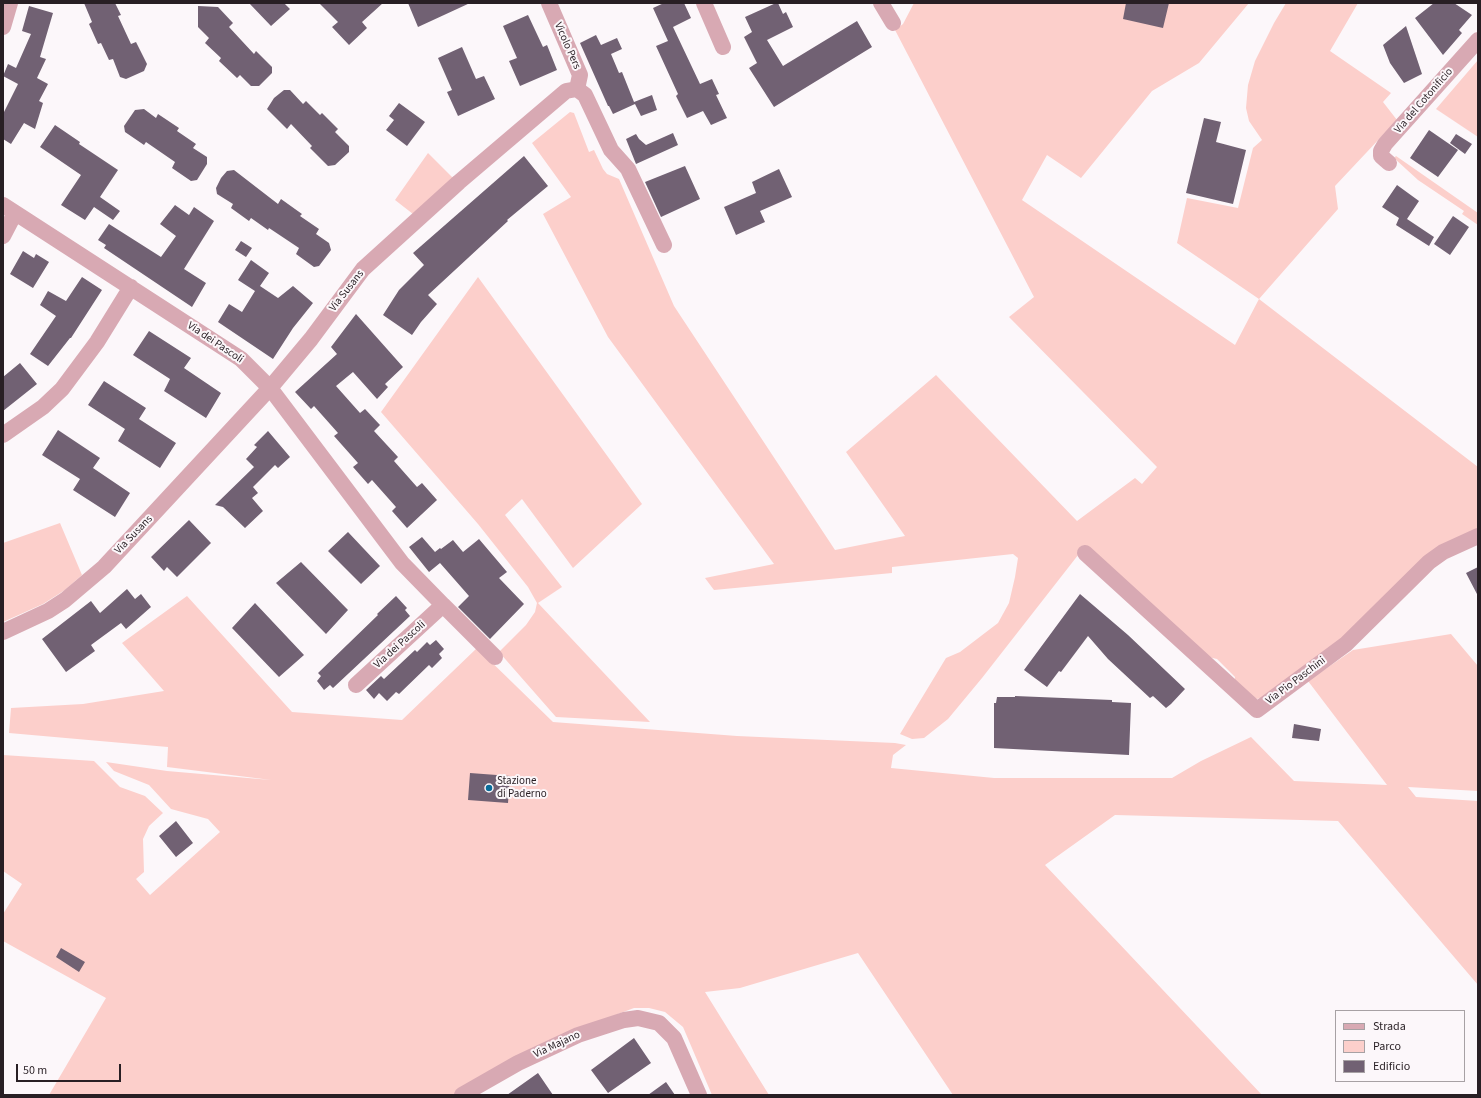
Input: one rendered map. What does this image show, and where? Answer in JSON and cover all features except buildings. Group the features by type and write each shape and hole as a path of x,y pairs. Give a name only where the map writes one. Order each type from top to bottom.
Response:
{"street":[{"path":"3,26 10,3"},
{"name":"Vicolo Pers","path":"549,3 580,75 577,89"},
{"path":"704,3 723,47"},
{"path":"881,3 893,23"},
{"name":"Via del Cotonificio","path":"1389,163 1381,156 1381,151 1385,144 1478,40"},
{"path":"577,89 585,95 611,150 628,169 664,245"},
{"name":"Via Susans","path":"3,632 48,611 81,588 104,567 181,486 270,388 311,339 363,269 459,182 566,91 577,89"},
{"path":"3,236 9,209"},
{"name":"Via dei Pascoli","path":"9,209 241,359 270,388 402,563 495,657"},
{"path":"3,435 43,407 62,389 97,342 131,287"},
{"name":"Via Pio Paschini","path":"1085,553 1257,710 1346,644 1429,562 1443,552 1478,536"},
{"name":"Via dei Pascoli","path":"356,685 443,605"},
{"name":"Via Majano","path":"462,1095 532,1056 601,1026 638,1018 659,1023 674,1038 699,1095"}],"green space":[{"path":"914,3 1249,3 1199,63 1152,91 1081,178 1047,155 1022,200 1235,345 1259,299 1478,467 1478,529 1342,640 1268,696 1257,699 1249,696 1234,684 1235,677 1217,659 1204,656 1082,550 948,719 924,738 912,739 900,734 946,658 960,652 998,623 1009,603 1018,558 1013,554 892,567 892,573 714,590 705,578 774,564 608,337 543,214 571,197 532,143 570,112 574,113 589,152 594,150 607,174 619,179 674,306 835,550 905,536 846,452 936,375 1077,521 1135,478 1142,484 1157,467 1009,317 1034,297 895,30 903,24"},
{"path":"1286,3 1358,3 1330,51 1391,93 1383,102 1397,120 1335,186 1338,209 1259,299 1177,243 1187,198 1238,208 1253,148 1262,140 1249,121 1246,108 1248,85 1255,61"},
{"path":"1478,60 1478,137 1436,109"},
{"path":"428,153 454,179 413,214 395,200"},
{"path":"1396,156 1478,213 1478,225 1462,214 1464,211 1418,180 1394,158"},
{"path":"478,277 642,504 573,568 522,499 505,515 562,587 538,603 650,722 556,717 499,652 526,625 535,612 537,603 528,587 478,524 381,412"},
{"path":"60,523 82,575 65,590 43,604 3,622 3,543"},
{"path":"187,596 292,712 402,720 477,648 553,722 737,736 895,743 906,745 893,755 891,768 994,778 1172,778 1201,761 1251,737 1294,781 1387,785 1308,681 1353,650 1451,634 1478,666 1478,791 1408,787 1416,797 1478,801 1478,985 1338,821 1115,815 1045,865 1262,1095 953,1095 858,953 740,988 705,992 769,1095 712,1095 683,1027 665,1012 649,1008 634,1008 618,1014 462,1095 49,1095 106,998 3,941 3,914 22,884 3,871 3,755 94,761 120,787 145,796 163,813 149,826 143,839 144,872 136,879 150,895 220,832 208,819 171,809 149,785 114,771 106,762 167,771 271,780 167,767 168,747 9,733 11,708 83,704 164,691 122,643"}],"place":[{"name":"Stazione di Paderno","path":"489,788"}]}
